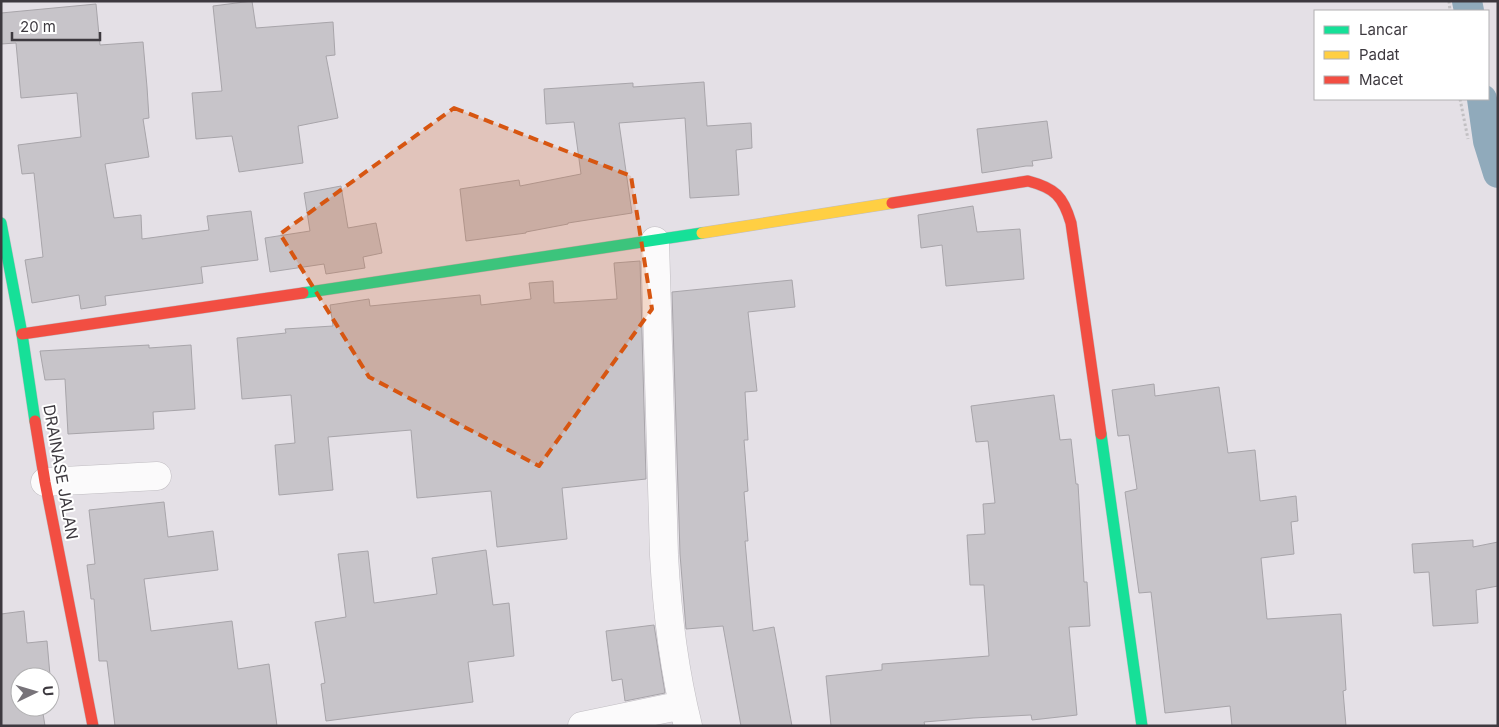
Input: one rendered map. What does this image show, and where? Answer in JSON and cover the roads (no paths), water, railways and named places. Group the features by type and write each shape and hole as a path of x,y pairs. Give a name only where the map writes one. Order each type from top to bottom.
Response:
{"street":[{"path":"22,334 655,241 1028,181 1053,189 1062,200 1071,223 1142,726"},
{"name":"DRAINASE JALAN","path":"1,223 22,334 45,482 93,726"},
{"path":"582,726 685,715 666,596 655,241"},
{"path":"45,482 157,476"}],"waterway":[{"path":"1467,1 1469,10"},
{"path":"1482,100 1488,141 1498,173"}]}
